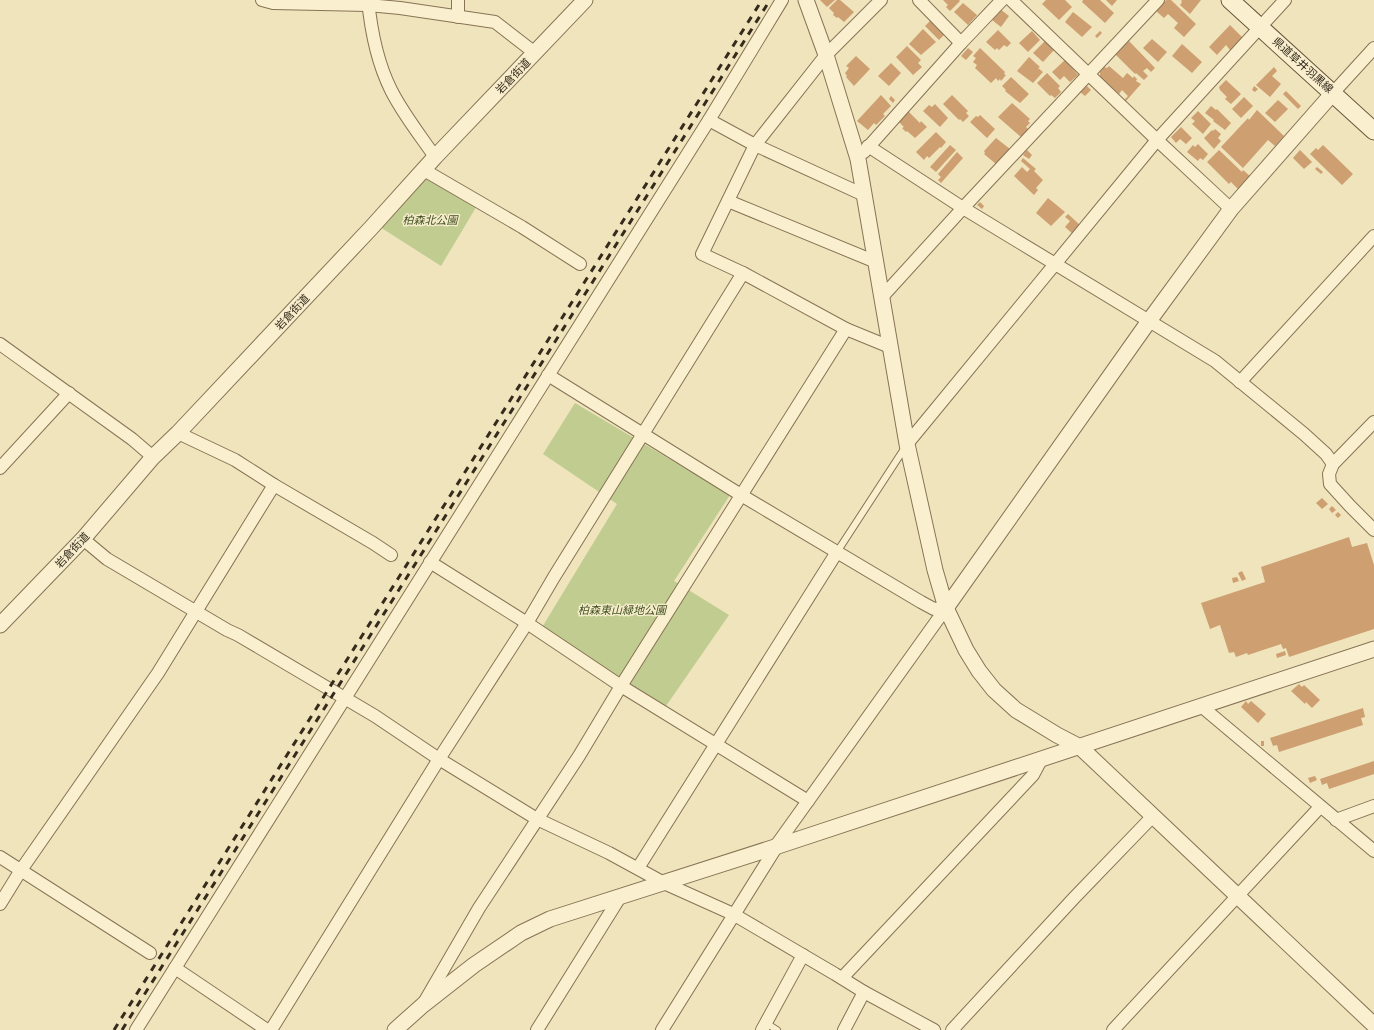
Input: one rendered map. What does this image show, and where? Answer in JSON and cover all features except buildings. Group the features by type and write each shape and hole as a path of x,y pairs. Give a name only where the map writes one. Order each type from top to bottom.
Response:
{"main road":[{"name":"県道草井羽黒線","path":"1230,0 1374,131"}],"street":[{"path":"262,0 273,3 368,3 495,22 535,53"},
{"path":"458,0 458,16"},
{"name":"岩倉街道","path":"0,625 83,539 153,457 178,433 435,157 585,0"},
{"path":"136,1030 709,120 782,0"},
{"path":"806,0 826,54 858,159 907,444 934,570 946,608 966,650 979,671 994,690 1016,710 1057,735 1080,746 1374,1026"},
{"path":"881,0 826,54 755,146 702,254 743,273 846,330 890,347"},
{"path":"919,0 962,43"},
{"path":"858,159 868,146 1002,0"},
{"path":"1011,0 1232,209"},
{"path":"882,297 963,208 1158,0"},
{"path":"907,444 1054,264 1158,140 1285,0"},
{"path":"368,3 375,45 385,77 398,102 435,157"},
{"path":"662,1030 776,847 1150,321 1232,209 1374,48"},
{"path":"709,120 755,146 864,195"},
{"path":"868,146 963,208 1215,361 1304,434 1326,454 1334,464"},
{"path":"424,170 522,227 580,264"},
{"path":"728,201 876,262"},
{"path":"1240,382 1374,236"},
{"path":"271,1030 439,759 527,623 743,273"},
{"path":"423,1005 479,908 579,756 621,686 846,330"},
{"path":"0,344 132,439 153,457"},
{"path":"548,374 741,495 921,602 934,609 946,608"},
{"path":"0,468 69,393"},
{"path":"1374,422 1334,464 1329,474 1330,484 1374,530"},
{"path":"178,433 235,460 391,555"},
{"path":"0,904 21,870 158,673 274,485"},
{"path":"83,539 106,559 375,716 439,759 537,819 638,868 664,883 733,914 864,992 934,1030"},
{"path":"638,868 837,552"},
{"path":"430,562 527,623 621,686 808,801"},
{"path":"395,1030 423,1005 474,965 522,933 550,920 776,847 1374,649"},
{"path":"1201,706 1374,851"},
{"path":"842,978 1033,775 1042,758"},
{"path":"1336,820 1374,806"},
{"path":"1113,1030 1320,807"},
{"path":"952,1030 1074,898 1153,816"},
{"path":"0,857 150,954"},
{"path":"537,1030 620,897"},
{"path":"764,1027 803,955"},
{"path":"175,968 267,1030"},
{"path":"844,1030 864,992"}],"lane":[{"path":"837,552 907,444"},
{"path":"764,1027 777,1030"}],"green space":[{"name":"柏森北公園","path":"426,177 478,204 441,266 380,227"},
{"name":"柏森東山緑地公園","path":"575,403 730,495 674,581 729,615 666,706 541,629 617,504 543,454"}],"railway":[{"path":"114,1030 762,0"},
{"path":"122,1030 770,0"}]}
